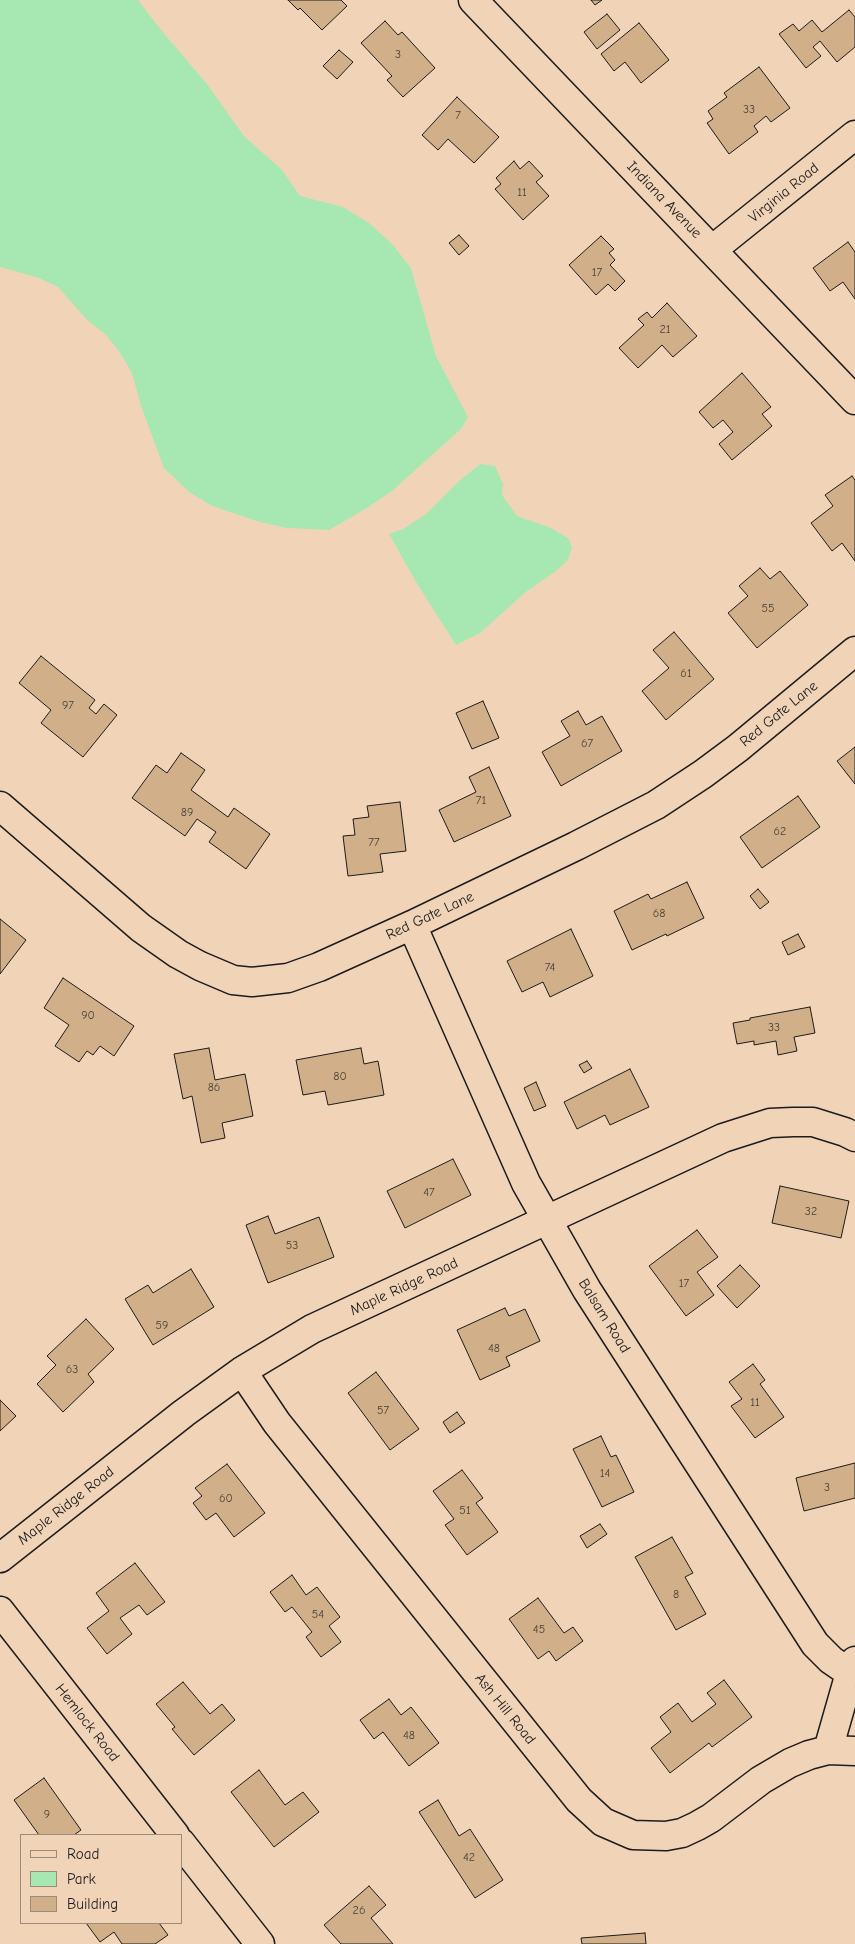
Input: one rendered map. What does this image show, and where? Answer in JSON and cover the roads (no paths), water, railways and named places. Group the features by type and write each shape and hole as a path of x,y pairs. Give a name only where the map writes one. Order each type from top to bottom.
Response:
{"street":[{"name":"Indiana Avenue","path":"473,0 855,400"},
{"name":"Virginia Road","path":"712,250 855,135"},
{"name":"Red Gate Lane","path":"0,806 154,938 200,966 233,980 252,982 295,975 319,967 412,925 656,805 738,748 855,651"},
{"name":"Balsam Road","path":"412,925 526,1183 587,1290 814,1644 831,1660 852,1667"},
{"name":"Maple Ridge Road","path":"0,1558 184,1413 242,1371 312,1329 723,1138 770,1123 813,1122 855,1137"},
{"name":"Ash Hill Road","path":"242,1371 283,1430 579,1800 603,1822 633,1835 666,1836 682,1833 711,1818 775,1771 809,1755 828,1750 855,1751"},
{"name":"Hemlock Road","path":"0,1611 174,1834"},
{"path":"828,1750 852,1667"},
{"path":"182,1845 260,1944"}]}
